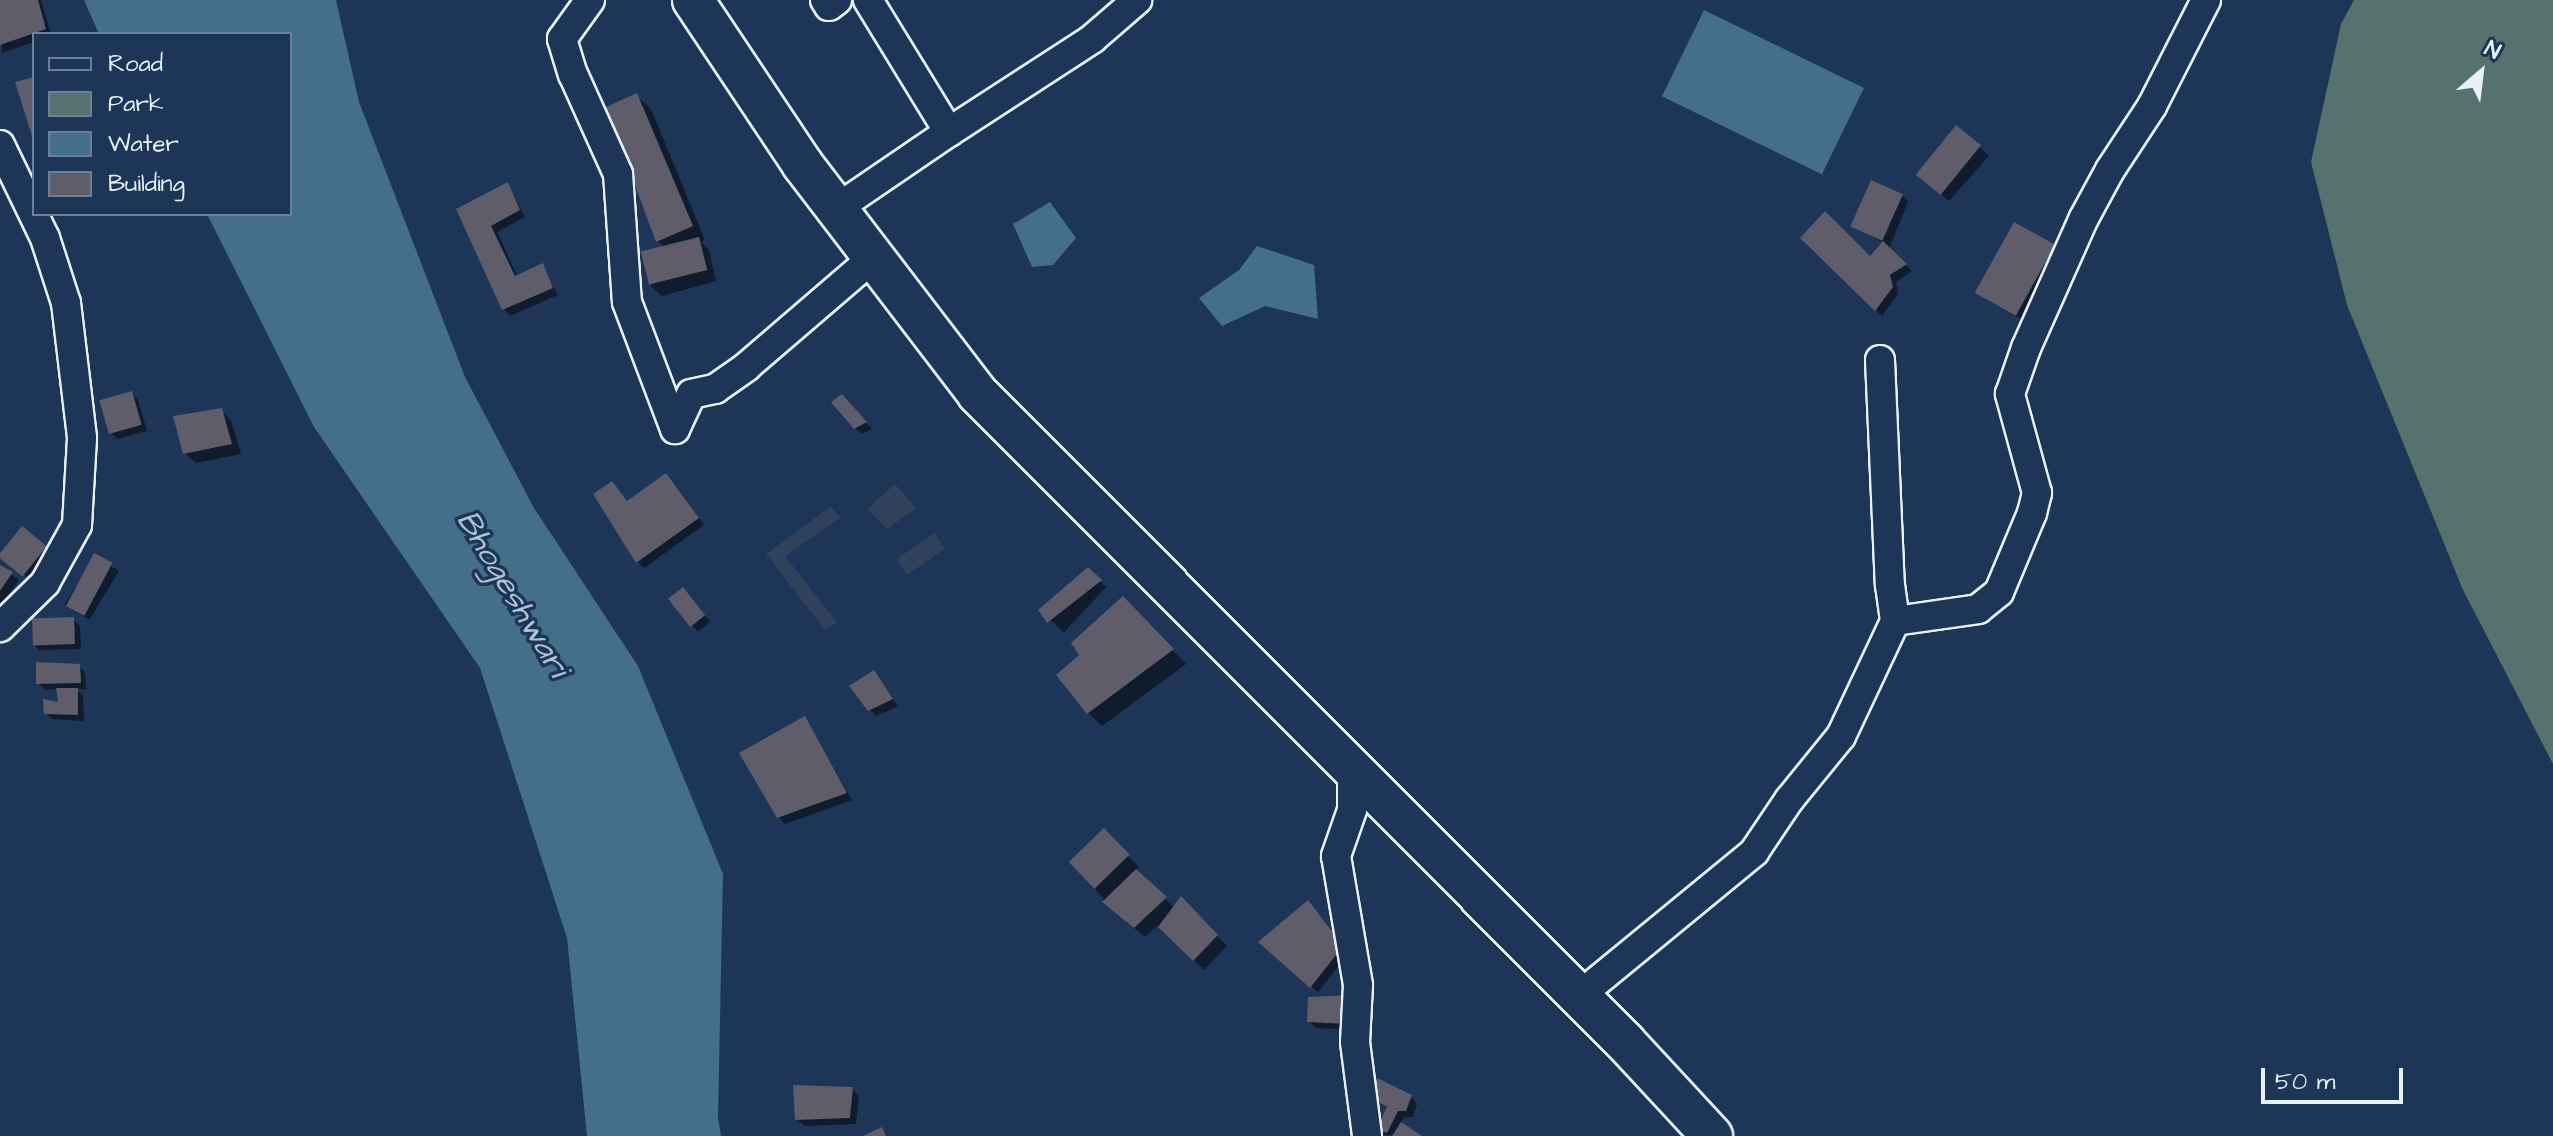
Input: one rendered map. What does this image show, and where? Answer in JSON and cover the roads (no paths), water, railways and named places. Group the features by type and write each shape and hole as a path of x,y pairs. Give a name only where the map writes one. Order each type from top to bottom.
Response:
{"highway":[{"path":"693,0 836,209 978,394 1579,996 1712,1136"}],"street":[{"path":"590,0 562,39 573,74 618,174 627,302 675,429 691,394 715,389 746,367 874,257"},
{"path":"825,0 829,6 837,0"},
{"path":"868,0 949,132"},
{"path":"836,209 1092,39 1137,0"},
{"path":"1895,621 1978,609 1999,592 2032,513 2037,493 2010,394 2043,306 2084,218 2110,170 2152,106 2206,0"},
{"path":"0,145 32,211"},
{"path":"0,627 45,583 77,525 82,438 66,303 45,238 34,216"},
{"path":"1579,996 1754,852 1789,800 1841,736 1895,621 1890,585 1880,360"},
{"path":"1352,769 1352,810 1336,856 1358,985 1355,1042 1367,1136"}],"water":[{"name":"Bhogeshwari","path":"84,0 336,0 359,102 465,377 534,508 638,666 723,874 718,1118 721,1136 587,1136 567,938 480,668 314,427 208,216 292,216 292,32 98,32"},
{"path":"1704,10 1864,88 1822,174 1662,96"},
{"path":"1050,202 1076,238 1053,265 1032,267 1013,224"},
{"path":"1257,246 1314,265 1318,319 1265,306 1222,326 1199,298 1239,270"}]}
